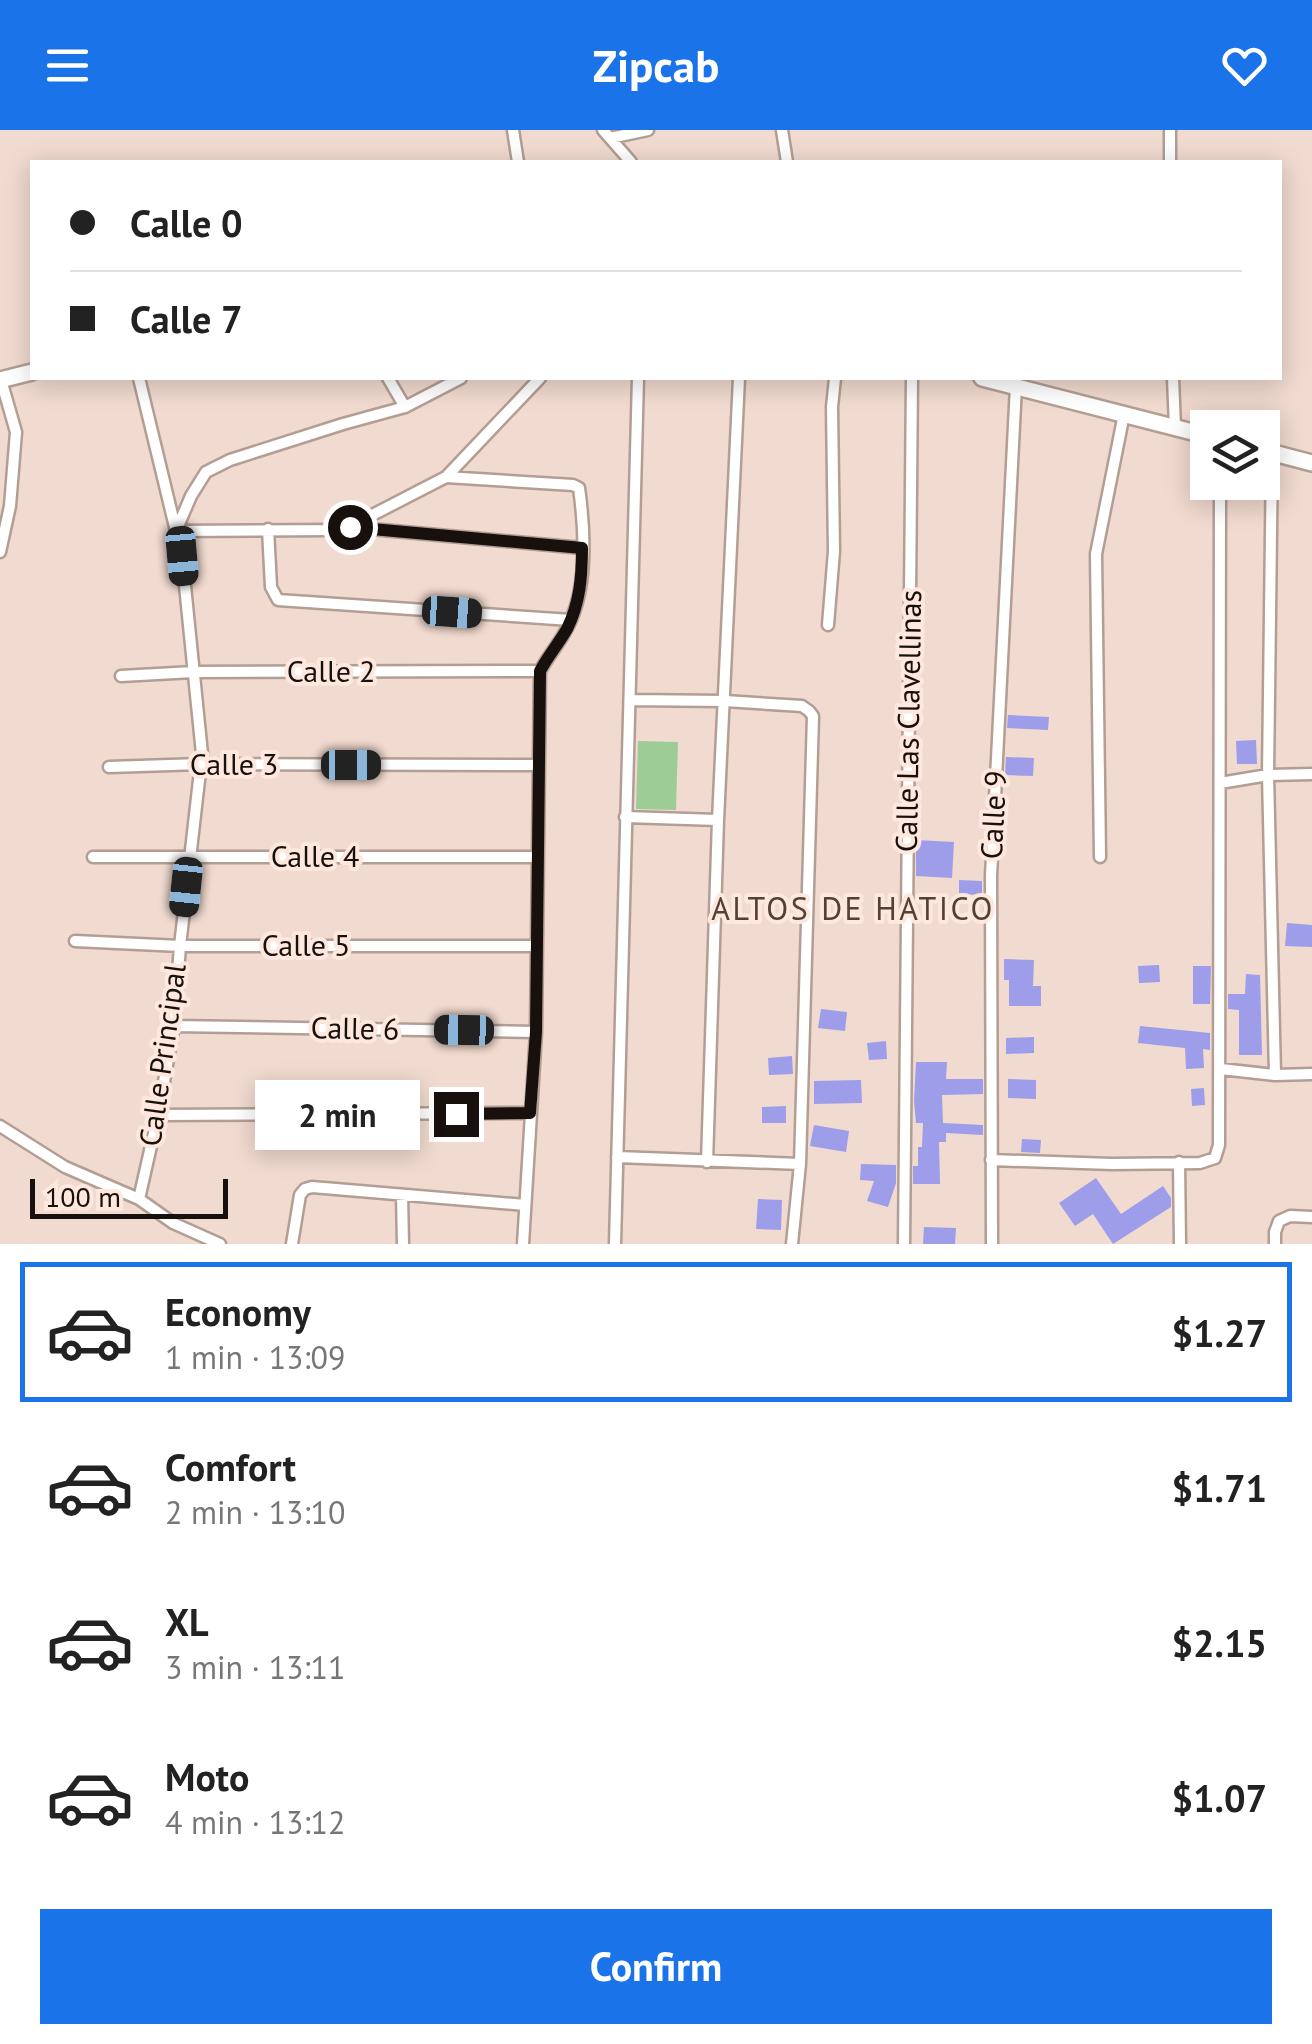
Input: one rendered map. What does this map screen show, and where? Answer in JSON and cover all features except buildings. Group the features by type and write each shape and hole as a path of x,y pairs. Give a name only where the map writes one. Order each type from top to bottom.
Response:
{"main road":[{"path":"1,380 30,373"},
{"path":"990,380 1190,432"},
{"path":"1280,454 1312,463"}],"street":[{"path":"513,130 518,160"},
{"path":"607,134 648,130"},
{"path":"782,130 787,160"},
{"path":"1170,130 1170,160"},
{"path":"607,134 629,160"},
{"path":"0,552 10,506 16,432 1,380"},
{"name":"Calle Principal","path":"139,380 182,556 202,754 174,1026 139,1199"},
{"path":"389,380 405,407"},
{"path":"457,380 405,407 230,460 206,472 176,531 350,527 582,548"},
{"path":"350,527 446,477 538,380"},
{"path":"616,1244 638,380"},
{"path":"707,1162 739,380"},
{"path":"828,626 834,551 832,407 836,380"},
{"name":"Calle Las Clavellinas","path":"904,1244 912,380"},
{"path":"1173,380 1175,428"},
{"name":"Calle 9","path":"992,1244 991,876 1016,386"},
{"path":"1100,856 1096,554 1124,414"},
{"path":"446,477 572,484 579,488 582,579 571,620 540,671 536,1032 523,1244"},
{"path":"991,1160 1200,1163 1214,1158 1219,1145 1220,500"},
{"path":"1267,500 1275,1074"},
{"path":"268,529 271,587 278,600 571,620"},
{"name":"Calle 2","path":"121,676 193,672 540,671"},
{"path":"630,700 802,706 812,716 800,1164 792,1244"},
{"name":"Calle 3","path":"109,767 539,765"},
{"path":"1220,783 1268,775 1312,774"},
{"path":"625,817 718,820"},
{"name":"Calle 4","path":"92,857 538,857"},
{"name":"Calle 5","path":"75,941 180,946 537,946"},
{"name":"Calle 6","path":"174,1026 536,1032"},
{"path":"1221,1069 1312,1074"},
{"path":"158,1114 530,1113"},
{"path":"0,1128 65,1167 139,1199 174,1223 220,1244"},
{"path":"617,1157 800,1164"},
{"path":"1179,1162 1180,1244"},
{"path":"292,1244 300,1195 312,1187 526,1205"},
{"path":"402,1195 403,1244"},
{"path":"1275,1244 1279,1221 1290,1216 1312,1217"}],"green space":[{"path":"638,741 678,742 676,810 636,809"}],"district":[{"name":"ALTOS DE HATICO","path":"853,909"}],"route":[{"path":"350,527 582,548 582,579 575,610 540,671 536,1032 530,1113 456,1114"}]}
